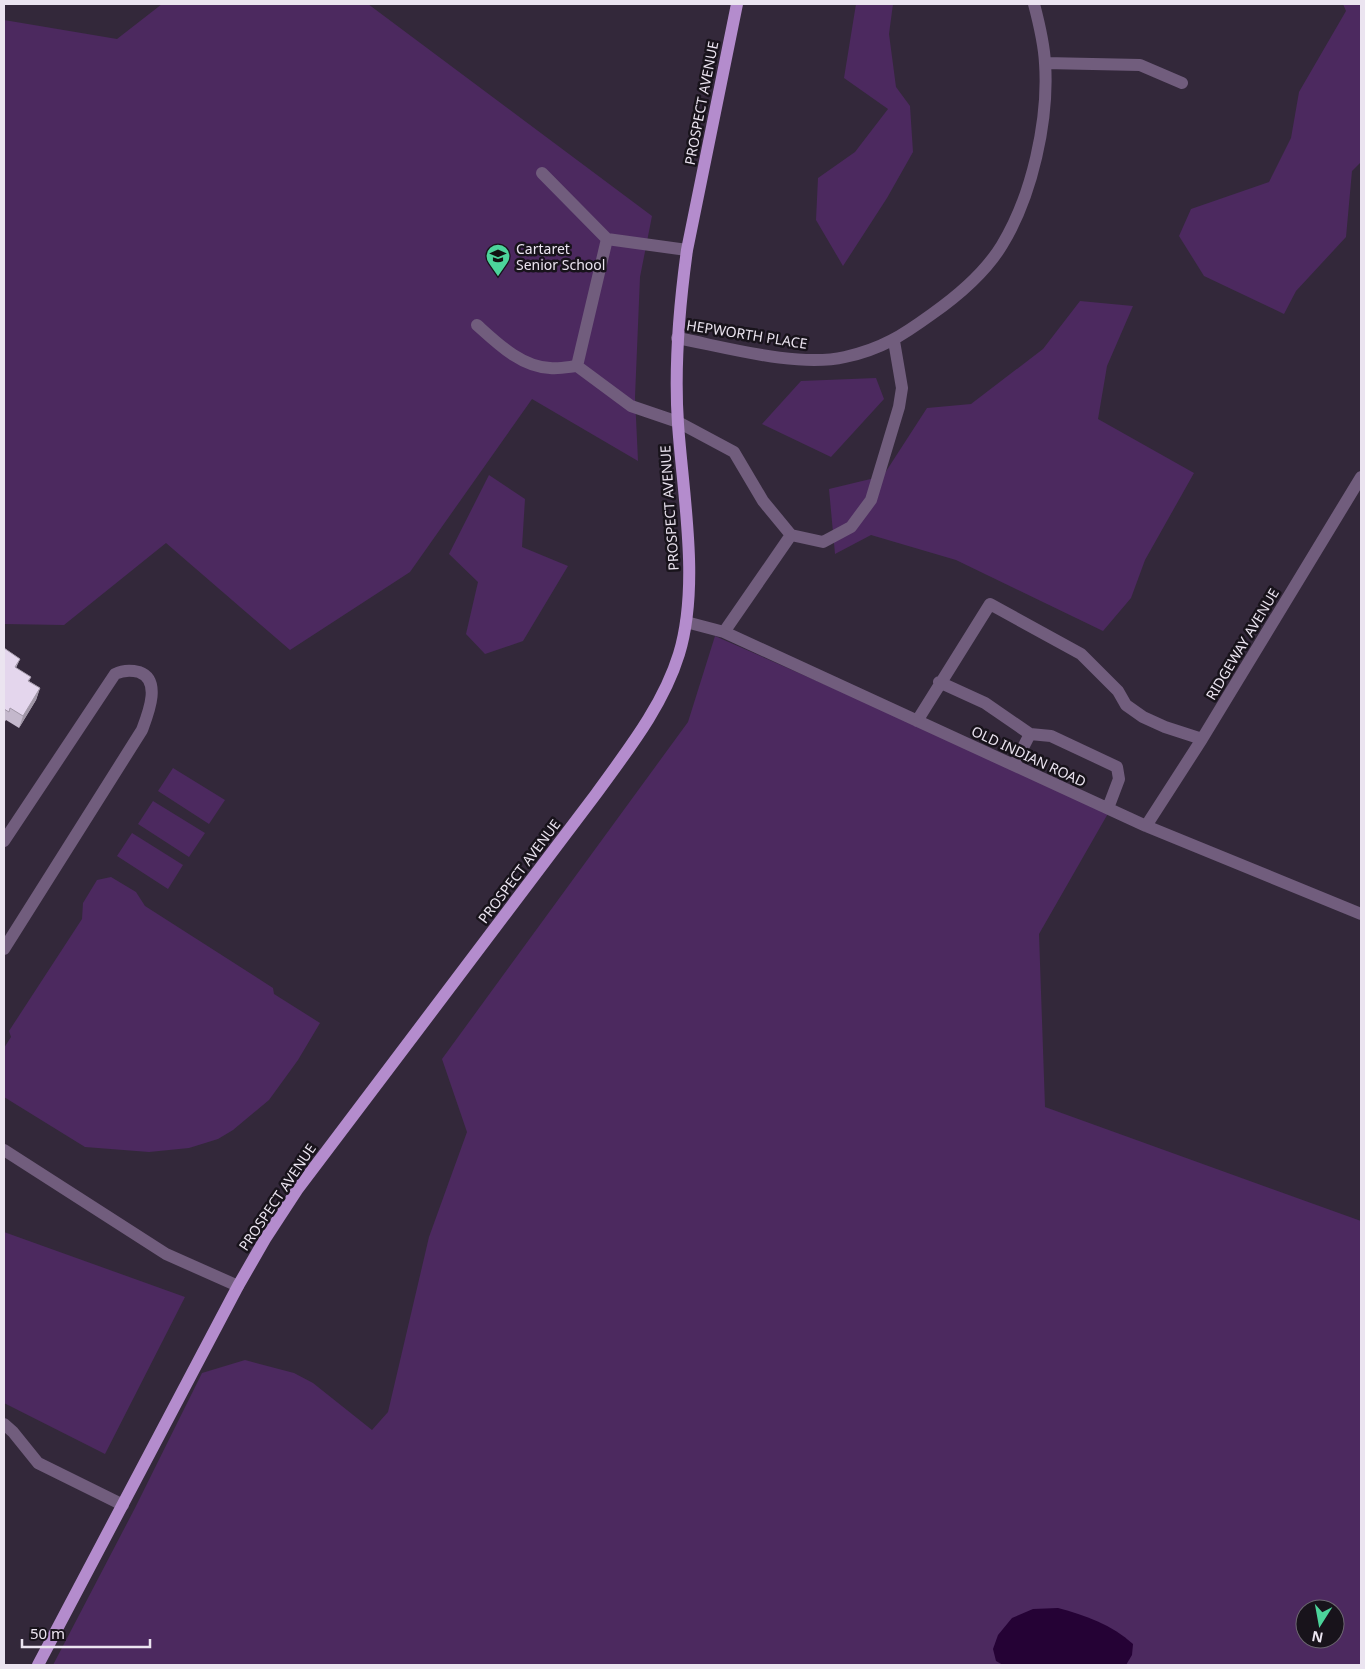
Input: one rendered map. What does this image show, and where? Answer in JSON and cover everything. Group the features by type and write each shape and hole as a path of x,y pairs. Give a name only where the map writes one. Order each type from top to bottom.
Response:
{"main road":[{"name":"PROSPECT AVENUE","path":"38,1665 238,1286 265,1239 297,1190 596,794 631,745 664,690 674,668 686,622 688,581 688,548 678,422 677,338 686,250 736,4"}],"street":[{"name":"HEPWORTH PLACE","path":"677,338 765,355 818,360 844,358 894,341 951,300 986,267 1002,246 1025,199 1033,171 1045,99 1045,63 1034,4"},
{"path":"1045,63 1140,65 1182,83"},
{"path":"542,173 607,239 686,250"},
{"path":"577,366 607,239"},
{"path":"477,325 504,350 532,364 549,368 577,366 631,406 678,422 734,452 763,501 792,535 823,542 850,527 871,500 899,407 902,388 894,341"},
{"name":"RIDGEWAY AVENUE","path":"1146,826 1202,739 1361,476"},
{"path":"724,632 792,535"},
{"path":"917,721 939,682 990,604 1081,654 1118,691 1126,705 1143,717 1164,727 1202,739"},
{"name":"OLD INDIAN ROAD","path":"686,622 724,632 1146,826 1361,914"},
{"path":"4,840 115,674 121,671 144,674 150,682 150,701 142,730 4,949"},
{"path":"939,682 985,703 1030,734 1051,736 1117,767 1119,778 1108,808"},
{"path":"1014,765 1030,734"},
{"path":"4,1150 166,1254 238,1286"},
{"path":"4,1424 13,1432 38,1463 123,1505"}],"shaded area":[{"path":"162,4 368,4 652,216 640,277 635,397 638,461 532,399 410,572 290,650 166,543 64,625 4,624 4,20 117,39"},
{"path":"856,4 893,4 889,34 896,87 910,106 913,152 887,198 843,266 816,220 818,178 855,152 888,109 844,78"},
{"path":"1343,4 1361,4 1361,162 1352,171 1346,237 1296,291 1284,314 1204,276 1179,236 1191,209 1269,182 1291,138 1299,92 1346,11"},
{"path":"1080,301 1133,306 1107,366 1098,419 1194,473 1145,560 1131,598 1103,631 956,560 871,535 835,554 829,489 883,476 927,408 971,404 1043,349"},
{"path":"876,378 884,399 831,457 762,424 801,381"},
{"path":"489,475 525,499 522,547 568,566 523,641 485,654 466,634 478,582 449,554"},
{"path":"715,636 1110,810 1039,934 1045,1107 1361,1221 1361,1665 53,1665 135,1508 202,1373 245,1360 294,1373 313,1383 372,1430 388,1412 429,1237 467,1132 442,1059 688,722"},
{"path":"173,768 225,800 209,824 158,791"},
{"path":"153,801 205,833 189,857 138,824"},
{"path":"132,833 183,865 168,889 117,856"},
{"path":"111,877 136,892 145,906 273,988 274,994 320,1023 298,1060 269,1100 233,1130 218,1139 189,1148 149,1152 85,1147 4,1097 4,1048 11,1037 9,1031 82,919 83,903 97,880"},
{"path":"4,1232 185,1297 105,1454 4,1403"},
{"path":"1058,1608 1098,1622 1125,1637 1133,1644 1132,1655 1126,1665 1003,1665 996,1661 993,1649 998,1635 1012,1618 1033,1609"}],"building":[{"path":"4,648 20,659 15,667 31,677 28,681 40,688 23,716 10,708 9,712 4,709"}],"place":[{"name":"Cartaret Senior School","path":"498,277"}]}
